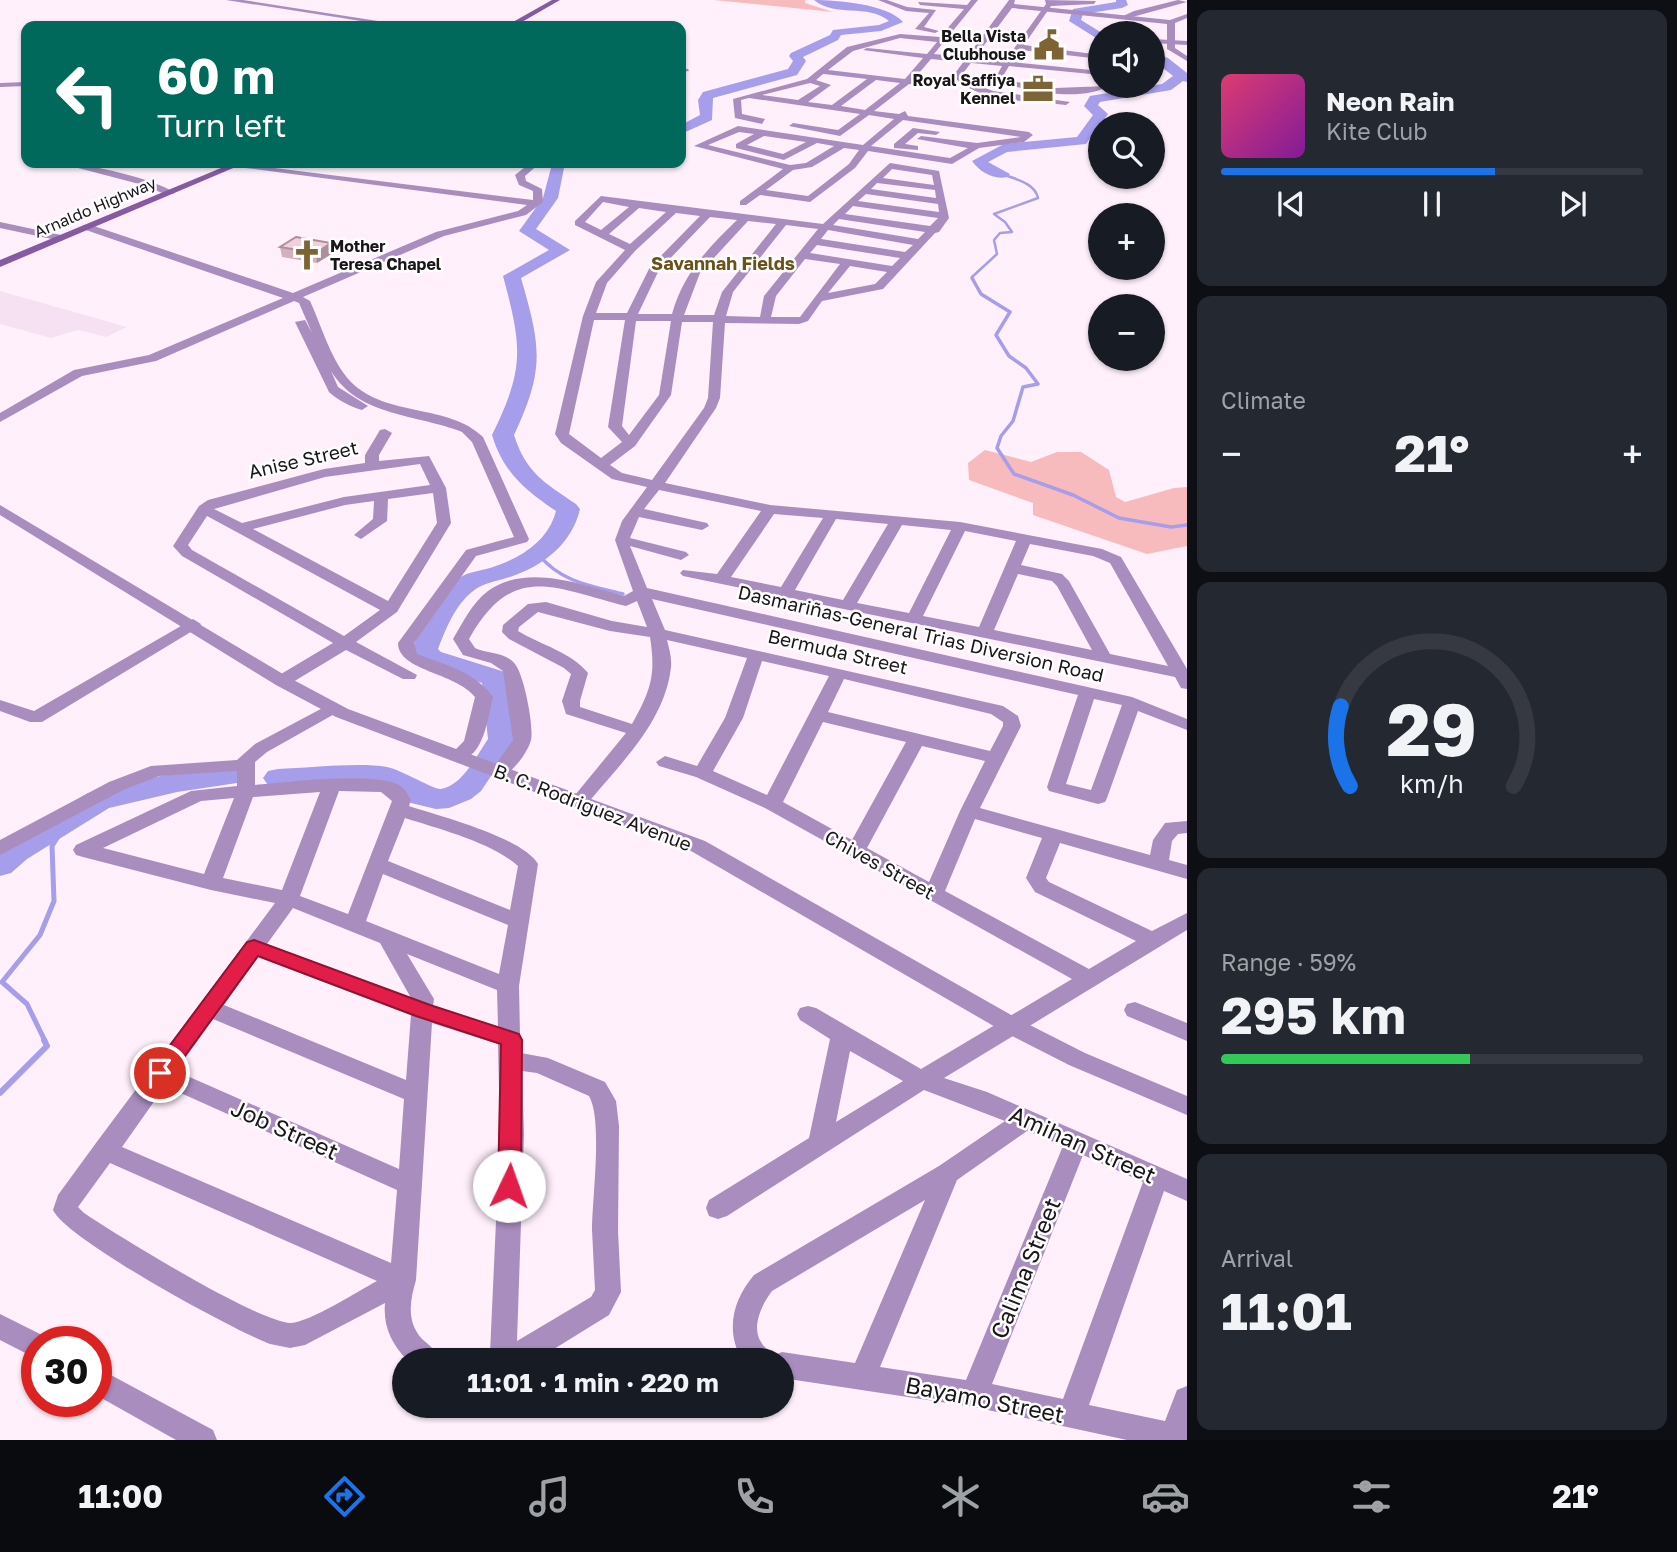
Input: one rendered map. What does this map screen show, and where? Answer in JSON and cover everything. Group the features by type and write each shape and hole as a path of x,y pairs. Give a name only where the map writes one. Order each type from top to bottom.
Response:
{"main road":[{"path":"519,21 557,0"},
{"name":"Arnaldo Highway","path":"0,264 227,168"}],"street":[{"path":"883,0 972,3"},
{"path":"883,0 906,9 934,11 919,29 949,32"},
{"path":"1142,0 1154,7"},
{"path":"1125,17 1187,0"},
{"path":"225,1 357,21"},
{"path":"1066,102 992,92 971,86 957,76 1011,3 1047,5 1094,2"},
{"path":"788,125 840,133 907,82 972,3"},
{"path":"1047,5 1076,13 1171,22 1187,16"},
{"path":"1047,5 998,78 1030,85 1088,91"},
{"path":"331,17 364,21"},
{"path":"1171,22 1171,49 1186,58"},
{"path":"1165,39 1187,35"},
{"path":"775,123 740,117 737,99 810,81 840,56 878,42 900,36 943,40"},
{"path":"1171,38 1187,43"},
{"path":"878,42 937,48"},
{"path":"1019,47 1088,55"},
{"path":"1051,50 1047,58 1088,63"},
{"path":"853,53 930,56 1088,72"},
{"path":"868,59 923,64"},
{"path":"833,64 916,73"},
{"path":"824,72 937,85"},
{"path":"833,108 874,78"},
{"path":"800,103 827,85 810,81"},
{"path":"0,85 21,84"},
{"path":"749,96 1029,135 976,146 907,138"},
{"path":"737,105 750,107"},
{"path":"759,192 810,199 852,166 869,143 910,110"},
{"path":"929,121 936,113"},
{"path":"955,124 965,117"},
{"path":"841,120 854,122"},
{"path":"983,128 992,121"},
{"path":"1012,132 1019,124"},
{"path":"841,146 809,165 790,168 699,146 733,129 949,161 976,146"},
{"path":"960,155 897,146 919,130 1006,141"},
{"path":"762,133 739,146 784,157 815,141"},
{"path":"765,320 770,296 825,227 890,166 934,172 946,216"},
{"path":"84,168 146,183 170,192"},
{"path":"275,168 535,204"},
{"path":"0,418 78,373 152,358 440,234 522,213 535,204 540,194 537,189 522,183 520,175 529,168"},
{"path":"743,203 790,168"},
{"path":"875,180 938,188"},
{"path":"863,191 942,202"},
{"path":"631,249 579,223 601,199 672,211 784,221 922,243"},
{"path":"850,203 946,216"},
{"path":"602,235 636,205"},
{"path":"672,211 631,249 602,282 589,316 562,434 566,440 617,476 656,485 770,509 960,526 1097,552 1116,560 1183,678"},
{"path":"630,443 615,427 631,317 654,269 708,213"},
{"path":"837,216 936,230"},
{"path":"818,298 873,289 936,230 946,216"},
{"path":"601,465 630,443 666,395 682,293 694,270 746,217"},
{"path":"580,800 637,731 660,682 663,665 658,633 624,553 622,540 627,524 710,408 714,398 719,319 728,292 784,221"},
{"path":"2,227 61,238"},
{"path":"83,228 290,299 322,369 333,389 342,397 369,409 453,433 470,445 515,540 471,554 406,643 406,651 411,658 467,682 479,689 484,697 472,743 459,757"},
{"path":"814,241 909,256"},
{"path":"803,255 896,270"},
{"path":"589,316 799,321 804,319 847,262"},
{"path":"372,465 372,455 385,433"},
{"name":"Anise Street","path":"204,509 214,503 274,485 372,465 424,460 439,488 444,523 391,609 345,643 282,681"},
{"path":"241,528 303,510 380,495 439,488"},
{"path":"361,536 380,521 380,495"},
{"name":"B. C. Rodriguez Avenue","path":"0,509 282,681 332,708 698,846 1012,1027 1077,1059 1187,1106"},
{"path":"391,609 204,509 182,539 180,546 183,549 345,643 409,675"},
{"path":"721,580 770,509"},
{"path":"636,512 702,526"},
{"path":"785,593 832,514"},
{"path":"848,606 898,519"},
{"path":"915,619 960,526"},
{"path":"985,633 1025,538"},
{"path":"622,540 681,555"},
{"path":"1013,568 1057,577 1064,584 1104,658"},
{"path":"688,573 1104,658 1183,678"},
{"path":"498,770 516,752 524,729 516,705 516,682 510,667 471,654 463,647 461,639 475,615 499,591 512,583 529,580 626,601 640,586"},
{"name":"Dasmariñas-General Trias Diversion Road","path":"640,586 1132,702 1187,725"},
{"name":"Bermuda Street","path":"637,731 572,710 571,701 580,673 570,663 514,636 510,629 530,610 540,606 610,626 658,633 966,701 1006,715 1012,720 1012,726 996,758"},
{"path":"0,705 36,718 192,624"},
{"path":"702,773 734,718 756,654"},
{"path":"772,804 839,673"},
{"path":"1088,692 1056,788 1098,798 1132,702"},
{"path":"211,883 246,791 245,765 251,754 332,708"},
{"path":"817,715 996,758 969,811 934,894"},
{"path":"856,851 917,739"},
{"name":"Chives Street","path":"666,762 702,773 772,804 1089,979"},
{"path":"0,848 116,786 157,771 245,765"},
{"path":"332,785 289,899 104,1150 67,1203 65,1210 73,1221 270,1332 295,1336 403,1280"},
{"path":"354,925 400,810 402,800 390,788 383,786 332,785 198,796 83,850 211,883 289,899 354,925 508,986"},
{"path":"400,810 454,828 526,861 528,869 508,986 512,1050 512,1134 501,1348"},
{"path":"969,811 1187,872"},
{"path":"1158,864 1167,833 1172,828 1187,827"},
{"path":"1053,835 1036,878 1042,887 1152,940"},
{"path":"379,865 519,920"},
{"path":"718,1208 922,1080 1187,920"},
{"path":"387,938 423,999 403,1280 396,1317 402,1336 414,1348"},
{"path":"254,947 423,1011 597,1089 604,1101 607,1126 605,1231 608,1293 600,1306 532,1348"},
{"path":"209,1008 416,1094"},
{"path":"1135,1010 1184,1027"},
{"name":"Amihan Street","path":"808,1014 922,1080 979,1098 1187,1190"},
{"path":"820,1144 842,1036"},
{"name":"Job Street","path":"160,1073 410,1185"},
{"path":"748,1348 746,1342 749,1303 763,1283 947,1173 1026,1119"},
{"name":"Calima Street","path":"974,1394 1077,1141"},
{"path":"104,1150 403,1280"},
{"path":"863,1375 947,1173"},
{"path":"1071,1416 1157,1177"},
{"path":"0,1326 21,1337"},
{"name":"Bayamo Street","path":"794,1366 974,1394 1181,1437"},
{"path":"112,1389 203,1440"},
{"path":"1181,1437 1187,1399"}],"shaded area":[{"path":"714,0 805,0 805,3 833,12"},
{"path":"0,291 127,327 106,337 78,330 51,338 0,324"},
{"path":"985,450 1031,462 1057,452 1081,452 1109,470 1116,497 1125,502 1187,487 1187,546 1147,554 1033,515 1033,503 969,480 968,463"}],"building":[{"path":"296,237 331,243 316,253 280,247"}],"waterway":[{"path":"686,128 707,117 705,100 708,95 793,72 800,61 795,56 834,37 837,32 881,28 897,22 882,11 838,7 819,0"},
{"path":"1088,30 1075,21 1078,17 1077,11 1122,5 1121,0"},
{"path":"1165,63 1187,78"},
{"path":"1002,174 985,168 979,161 1004,148 1081,141 1101,114 1091,106 1095,99 1166,87 1181,76"},
{"path":"278,778 384,776 411,787 422,796 436,800 449,798 470,784 502,739 495,678 432,658 425,649 443,612 462,588 474,580 524,563 553,541 565,521 568,509 526,479 513,461 503,435 523,392 528,359 525,326 512,276 562,250 527,231 551,198 557,168"},
{"path":"973,279 972,277 997,254 994,240 1000,233 1012,232 1005,222 994,214 1038,198 1029,185 1002,174"},
{"path":"972,278 981,294 1010,312 996,335 1009,356 1026,368 1038,384 1023,387 1013,421 1001,436 997,448 1014,474 1073,495 1119,518 1171,527 1187,525"},
{"path":"539,555 567,577 623,594"},
{"path":"0,865 16,851 99,800 177,782 227,776"},
{"path":"45,1041 27,1004 2,982 40,935 54,901 52,846 67,822"},
{"path":"0,1093 47,1046 44,1040"}],"place":[{"name":"Bella Vista Clubhouse","path":"1049,45"},
{"name":"Royal Saffiya Kennel","path":"1038,89"},
{"name":"Mother Teresa Chapel","path":"307,255"}],"district":[{"name":"Savannah Fields","path":"723,263"}],"route":[{"path":"160,1073 254,947 423,1011 512,1040 509,1186"}]}
